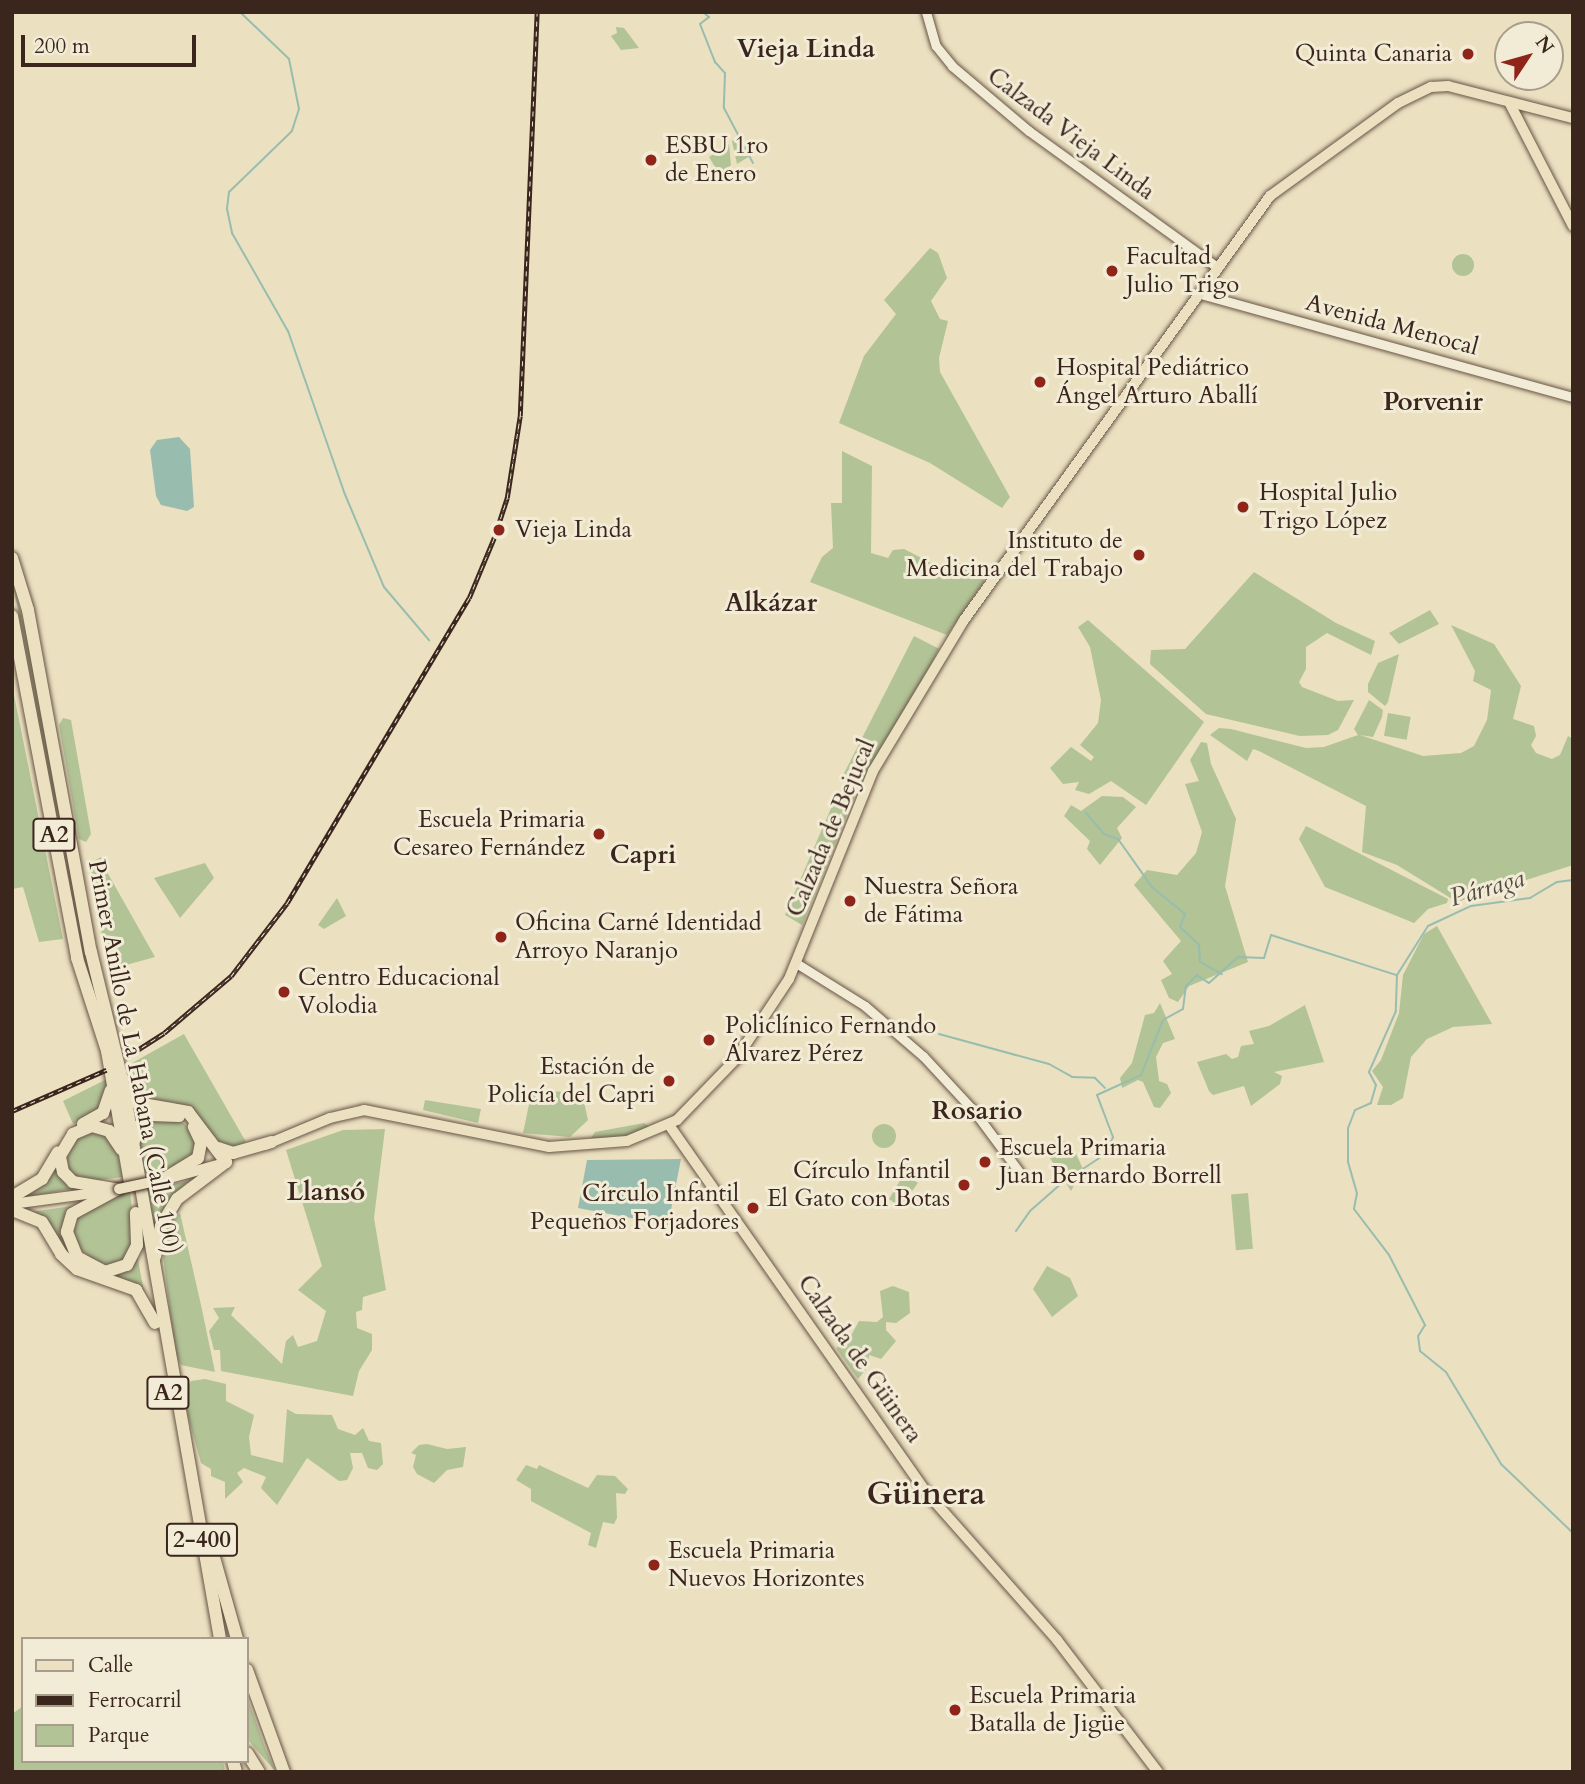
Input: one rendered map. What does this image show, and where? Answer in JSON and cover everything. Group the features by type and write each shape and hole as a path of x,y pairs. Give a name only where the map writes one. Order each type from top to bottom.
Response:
{"highway":[{"name":"Primer Anillo de La Habana (Calle 100)","path":"12,558 27,610 133,1152 184,1442"},
{"name":"Primer Anillo de La Habana (Calle 100)","path":"12,615 77,958 117,1077 127,1166 212,1637"},
{"path":"117,1077 137,1103 188,1112 218,1148 226,1162 189,1186 171,1207 158,1234 154,1277"},
{"path":"12,1197 42,1179 67,1134 103,1113 110,1101 117,1077"},
{"path":"133,1152 138,1127 150,1115 174,1114 193,1126 201,1142 198,1158 158,1181"},
{"path":"119,1189 72,1182 60,1166 62,1149 73,1134 98,1126 116,1138 127,1166"},
{"path":"218,1148 233,1153 271,1142"},
{"path":"119,1189 72,1213 68,1232 77,1257 105,1272 127,1265 137,1245 136,1213"},
{"path":"12,1210 42,1222 61,1254 77,1269 136,1290 155,1323"},
{"name":"A2","path":"184,1442 236,1637"},
{"name":"2-400","path":"184,1442 220,1637"},
{"path":"248,1673 284,1772"},
{"path":"248,1755 259,1772"}],"main road":[{"name":"Calzada de Bejucal","path":"12,1204 158,1181 226,1162 331,1118 364,1110 549,1147 613,1143 669,1125 736,1059 796,963 873,771 987,586 1270,196 1409,96 1431,86 1448,86 1573,118"},
{"path":"1509,102 1573,226"},
{"name":"Calzada de Güinera","path":"669,1125 927,1493 1057,1640 1158,1772"}],"street":[{"name":"Calzada Vieja Linda","path":"926,12 936,46 952,66 1029,131 1218,268"},
{"name":"Avenida Menocal","path":"1201,293 1573,397"},
{"path":"796,963 865,1006 923,1056 974,1111 1020,1173"}],"green space":[{"path":"616,27 624,28 639,48 621,50 611,36 617,33"},
{"path":"739,136 750,156 737,164 732,141"},
{"path":"729,144 731,165 720,175 709,157"},
{"path":"930,248 938,253 947,278 931,301 940,319 948,321 939,358 940,372 1010,497 1002,508 930,463 839,423 864,356 896,314 884,300"},
{"path":"1463,254 1471,257 1474,265 1471,273 1463,276 1455,273 1452,265 1455,257"},
{"path":"842,451 872,466 871,553 888,558 893,550 904,549 935,565 955,561 982,573 984,582 947,635 810,582 822,557 833,548 831,503 842,503"},
{"path":"1254,572 1336,623 1375,641 1371,655 1327,633 1306,647 1306,669 1299,682 1302,687 1338,701 1354,700 1338,730 1328,735 1300,736 1206,714 1150,664 1151,650 1185,649"},
{"path":"12,579 38,680 105,1034 87,967"},
{"path":"1430,610 1439,624 1399,644 1389,633"},
{"path":"1088,620 1204,722 1146,805 1111,781 1089,794 1075,790 1079,782 1063,784 1050,768 1071,747 1091,761 1094,757 1080,745 1098,723 1101,700 1090,647 1078,627"},
{"path":"1451,625 1494,644 1521,686 1513,719 1534,726 1536,736 1531,745 1536,753 1552,759 1560,755 1568,736 1573,739 1573,865 1457,902 1397,865 1362,852 1366,806 1259,751 1253,749 1247,761 1210,735 1219,728 1231,729 1306,748 1324,747 1358,735 1354,729 1369,700 1383,710 1382,717 1373,737 1360,735 1423,756 1461,753 1474,746 1487,720 1491,690 1473,681 1475,671"},
{"path":"914,636 939,649 869,786 844,773"},
{"path":"1399,654 1385,706 1368,692 1368,684 1378,663"},
{"path":"12,685 63,939 39,942 23,887 12,889"},
{"path":"1388,713 1411,717 1407,740 1384,736"},
{"path":"63,718 71,720 91,834 86,842 79,839 59,725"},
{"path":"1201,742 1207,743 1211,764 1236,819 1225,886 1248,962 1189,986 1178,1002 1169,998 1161,980 1172,974 1163,961 1181,941 1134,885 1147,870 1177,875 1196,853 1202,832 1185,784 1199,781 1190,760"},
{"path":"848,780 859,785 802,925 785,915 835,799"},
{"path":"1102,796 1123,797 1136,807 1117,828 1122,838 1100,865 1087,849 1090,841 1064,816 1071,805 1081,811"},
{"path":"1306,826 1448,899 1447,903 1428,909 1414,923 1325,887 1299,839"},
{"path":"101,857 155,957 108,970 90,863"},
{"path":"205,863 214,878 180,918 154,878"},
{"path":"337,898 346,916 324,929 318,925"},
{"path":"1437,926 1492,1024 1453,1027 1427,1039 1411,1057 1403,1098 1391,1105 1377,1105 1383,1087 1372,1071 1381,1060 1399,1013 1403,975 1424,934"},
{"path":"1160,1003 1175,1039 1163,1043 1156,1057 1159,1081 1167,1084 1171,1093 1160,1108 1154,1107 1143,1082 1138,1080 1122,1088 1120,1078 1132,1063 1145,1015 1154,1013"},
{"path":"1305,1005 1324,1062 1274,1072 1282,1076 1280,1084 1251,1106 1244,1086 1213,1095 1209,1091 1197,1062 1226,1054 1232,1059 1238,1057 1241,1046 1254,1044 1249,1031 1269,1026"},
{"path":"184,1034 246,1142 233,1148 218,1142 191,1110 172,1102 142,1099 131,1086 125,1067"},
{"path":"107,1079 107,1094 98,1109 73,1124 63,1101"},
{"path":"532,1090 582,1093 588,1120 570,1137 523,1133"},
{"path":"425,1100 481,1109 478,1123 423,1110"},
{"path":"178,1119 192,1130 197,1149 189,1163 149,1175 142,1171 138,1142 146,1121"},
{"path":"644,1123 652,1128 638,1134 589,1141 595,1132"},
{"path":"884,1124 893,1127 896,1136 893,1145 884,1148 875,1145 872,1136 875,1127"},
{"path":"94,1129 115,1142 123,1177 86,1182 71,1177 63,1156 70,1142"},
{"path":"385,1129 374,1218 386,1290 363,1297 362,1310 356,1312 357,1328 372,1334 372,1350 359,1371 353,1396 221,1371 220,1350 214,1350 209,1331 219,1318 213,1308 235,1307 231,1315 282,1364 286,1341 293,1335 298,1347 317,1341 326,1311 298,1290 322,1266 286,1150 343,1130"},
{"path":"1054,1136 1072,1145 1083,1169 1071,1191 1048,1155 1059,1147"},
{"path":"57,1163 76,1188 26,1197 44,1184"},
{"path":"904,1174 918,1183 900,1207 889,1199"},
{"path":"188,1181 170,1200 154,1232 147,1189"},
{"path":"130,1192 136,1242 125,1260 112,1265 95,1262 78,1247 72,1222 112,1196"},
{"path":"1248,1193 1253,1249 1236,1250 1231,1194"},
{"path":"72,1206 65,1216 64,1232 97,1273 137,1255 145,1297 85,1271 30,1212"},
{"path":"180,1213 215,1372 181,1365 175,1353 163,1255 169,1222"},
{"path":"1047,1266 1070,1278 1078,1296 1052,1317 1033,1289"},
{"path":"893,1286 909,1292 910,1313 896,1323 886,1322 886,1330 896,1341 881,1359 869,1355 868,1367 858,1379 836,1348 848,1341 859,1321 877,1322 883,1317 880,1291"},
{"path":"205,1379 226,1384 226,1401 254,1415 249,1437 251,1455 283,1463 287,1409 296,1414 332,1415 338,1429 355,1435 363,1428 369,1441 381,1443 383,1464 377,1470 368,1468 362,1453 350,1453 353,1468 347,1480 339,1481 307,1458 277,1505 261,1488 266,1477 244,1468 237,1473 243,1482 225,1499 225,1482 211,1476 211,1469 201,1463 182,1395 191,1381"},
{"path":"427,1444 447,1449 466,1447 463,1467 447,1470 434,1483 417,1474 413,1467 416,1455 411,1453 419,1445"},
{"path":"526,1465 537,1469 539,1465 588,1488 597,1475 615,1476 628,1489 625,1494 616,1493 617,1518 614,1524 603,1522 596,1548 588,1545 591,1533 531,1501 531,1489 516,1480"},
{"path":"248,1700 266,1750 276,1772 248,1740"},
{"path":"21,1707 21,1763 223,1763 225,1772 12,1772 12,1714"}],"shaded area":[{"path":"179,437 190,449 194,507 187,511 161,505 156,496 150,450 157,440"},
{"path":"681,1159 668,1225 578,1208 587,1160"}],"waterway":[{"path":"240,12 289,59 299,109 292,131 229,192 227,209 232,233 288,331 344,492 384,587 429,640"},
{"path":"703,12 709,17 700,24 715,62 725,73 724,108 753,163"},
{"path":"1086,813 1104,834 1118,839 1152,887 1185,914 1180,927 1199,945 1200,962 1222,974"},
{"name":"Párraga","path":"1397,975 1428,926 1471,906 1530,898 1557,882 1573,880"},
{"path":"1016,1231 1030,1211 1063,1182 1104,1155 1113,1137 1097,1095 1141,1075 1163,1020 1183,1009 1186,986 1197,975 1209,983 1238,957 1264,958 1271,935 1396,975"},
{"path":"1397,975 1396,1011 1369,1072 1376,1085 1371,1103 1355,1110 1348,1128 1348,1162 1357,1193 1354,1209 1389,1255 1425,1325 1418,1336 1420,1351 1446,1372 1501,1464 1573,1533"},
{"path":"939,1034 1049,1064 1072,1077 1095,1078 1105,1088"}],"railway":[{"path":"125,1058 164,1033 231,976 287,903 469,598 494,538 507,498 520,416 537,12"},
{"path":"12,1111 106,1070"}],"place":[{"name":"Quinta Canaria","path":"1468,54"},
{"name":"ESBU 1ro de Enero","path":"651,160"},
{"name":"Facultad Julio Trigo","path":"1112,271"},
{"name":"Hospital Pediátrico Ángel Arturo Aballí","path":"1040,382"},
{"name":"Hospital Julio Trigo López","path":"1243,507"},
{"name":"Vieja Linda","path":"499,530"},
{"name":"Instituto de Medicina del Trabajo","path":"1139,555"},
{"name":"Escuela Primaria Cesareo Fernández","path":"599,834"},
{"name":"Nuestra Señora de Fátima","path":"850,901"},
{"name":"Oficina Carné Identidad Arroyo Naranjo","path":"501,937"},
{"name":"Centro Educacional Volodia","path":"284,992"},
{"name":"Policlínico Fernando Álvarez Pérez","path":"709,1040"},
{"name":"Estación de Policía del Capri","path":"669,1081"},
{"name":"Escuela Primaria Juan Bernardo Borrell","path":"985,1162"},
{"name":"Círculo Infantil El Gato con Botas","path":"964,1185"},
{"name":"Círculo Infantil Pequeños Forjadores","path":"753,1208"},
{"name":"Escuela Primaria Nuevos Horizontes","path":"654,1565"},
{"name":"Escuela Primaria Batalla de Jigüe","path":"955,1710"}],"district":[{"name":"Vieja Linda","path":"806,49"},
{"name":"Porvenir","path":"1433,402"},
{"name":"Alkázar","path":"771,603"},
{"name":"Capri","path":"643,855"},
{"name":"Rosario","path":"977,1111"},
{"name":"Llansó","path":"326,1192"},
{"name":"Güinera","path":"926,1494"}]}
